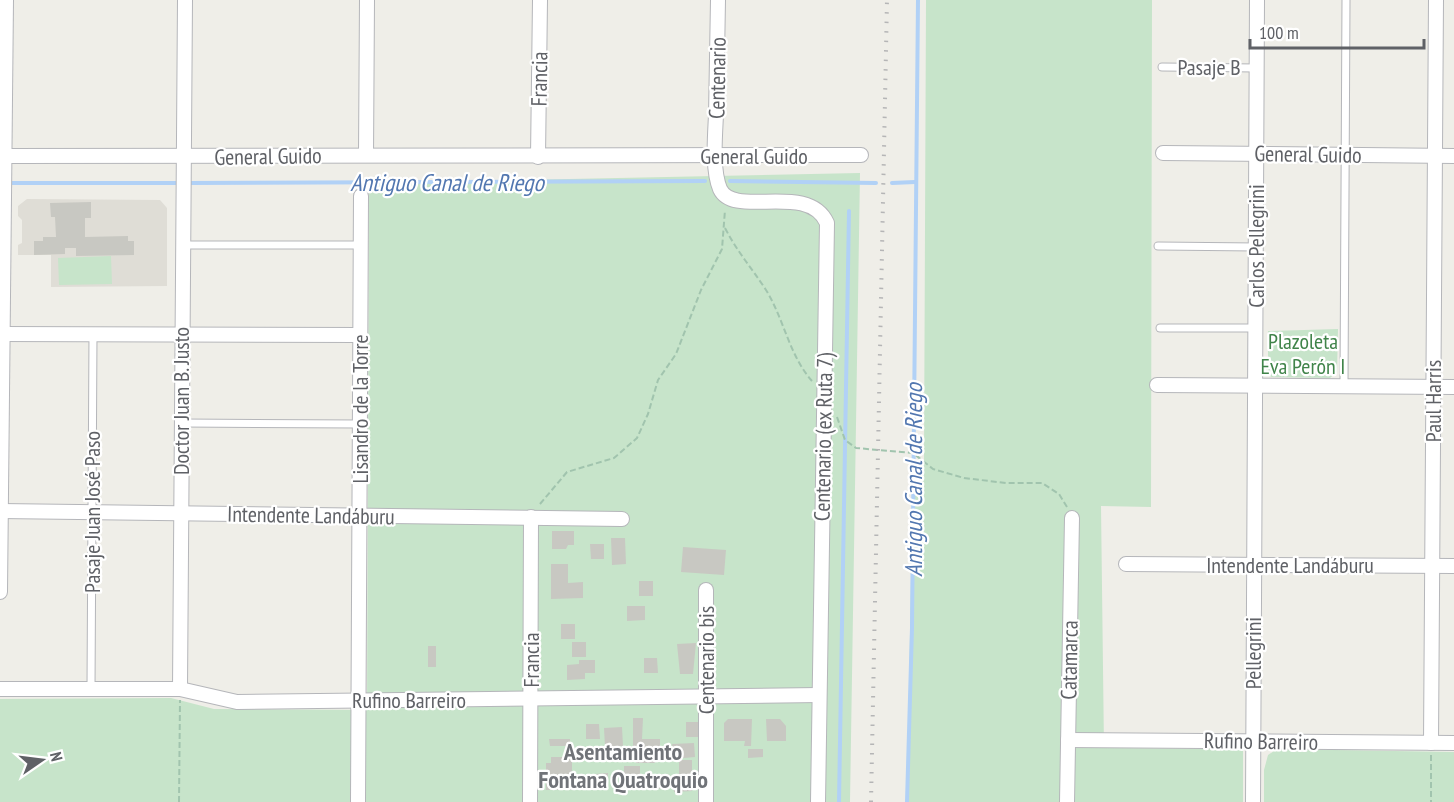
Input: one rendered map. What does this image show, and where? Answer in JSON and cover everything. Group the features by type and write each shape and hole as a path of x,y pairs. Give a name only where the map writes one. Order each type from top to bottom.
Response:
{"street":[{"path":"0,592 6,0"},
{"name":"Doctor Juan B. Justo","path":"180,689 185,0"},
{"path":"366,155 367,0"},
{"name":"Francia","path":"538,157 540,0"},
{"name":"Centenario","path":"715,156 718,0"},
{"name":"Carlos Pellegrini","path":"1254,565 1257,0"},
{"name":"Paul Harris","path":"1431,743 1436,0"},
{"name":"General Guido","path":"1163,153 1454,156"},
{"name":"General Guido","path":"3,159 366,155 538,157 861,155"},
{"path":"715,156 720,189 724,192"},
{"name":"Centenario (ex Ruta 7)","path":"724,192 729,197 748,201 806,203 824,217 827,224 818,802"},
{"name":"Lisandro de la Torre","path":"358,802 361,196"},
{"path":"1,334 360,335"},
{"path":"1157,385 1454,387"},
{"name":"Intendente Landáburu","path":"1,511 622,519"},
{"name":"Francia","path":"530,802 531,518"},
{"name":"Catamarca","path":"1066,802 1072,518"},
{"name":"Intendente Landáburu","path":"1126,564 1454,566"},
{"name":"Pellegrini","path":"1252,741 1254,565"},
{"name":"Centenario bis","path":"706,590 706,802"},
{"name":"Rufino Barreiro","path":"0,689 180,689 237,702 819,695"},
{"name":"Rufino Barreiro","path":"1068,740 1454,743"},
{"path":"1252,741 1253,802"}],"lane":[{"path":"1344,385 1346,0"},
{"name":"Pasaje B","path":"1162,67 1257,68"},
{"path":"182,245 361,245"},
{"path":"1158,246 1256,247"},
{"path":"1160,328 1257,328"},
{"name":"Pasaje Juan José Paso","path":"92,689 93,334"},
{"path":"181,423 360,424"}],"path":[{"path":"531,518 549,491 567,472 614,458 637,438 648,414 658,380 676,354 701,290 722,249 725,228 724,192"},
{"path":"725,228 740,256 766,291 802,369 824,394"},
{"path":"835,412 845,440 856,447 914,453 933,469 964,478 1006,483 1042,483 1059,494 1072,518"},
{"path":"179,802 180,689"},
{"path":"1431,743 1431,802"}],"shaded area":[{"path":"27,199 160,200 167,208 167,286 51,287 51,255 18,255 18,245 22,243 22,220 18,216 18,206"}],"green space":[{"path":"926,0 1152,0 1151,507 1101,506 1104,748 1243,749 1243,802 907,802 913,465 924,460"},
{"path":"860,173 850,802 0,802 0,699 171,698 214,709 367,710 369,183"},
{"path":"111,256 112,284 59,285 58,258"},
{"name":"Plazoleta Eva Perón I","path":"1338,329 1337,372 1330,378 1271,377 1268,372 1268,331"},
{"path":"1277,749 1454,752 1454,802 1264,802 1264,770 1268,755"}],"building":[{"path":"91,202 91,218 85,218 85,237 128,236 128,241 134,241 134,255 76,256 76,248 65,248 65,254 34,255 34,241 43,241 43,237 56,237 55,217 51,217 50,203"},
{"path":"552,531 574,531 574,545 568,545 566,549 552,549"},
{"path":"611,538 625,538 626,564 612,565"},
{"path":"590,544 604,544 604,559 591,559"},
{"path":"683,547 726,550 724,575 681,572"},
{"path":"551,564 568,564 568,583 583,582 583,598 551,599"},
{"path":"639,581 653,581 653,596 639,596"},
{"path":"627,606 645,606 645,620 627,621"},
{"path":"561,624 575,624 575,639 561,639"},
{"path":"572,642 586,642 586,657 572,657"},
{"path":"696,643 693,674 680,674 677,644"},
{"path":"428,646 436,646 436,667 428,667"},
{"path":"644,658 657,658 658,673 644,673"},
{"path":"579,660 595,660 595,673 585,673 585,679 567,680 567,665 579,664"},
{"path":"633,718 643,718 642,739 660,739 660,754 642,755 642,751 633,751"},
{"path":"728,719 752,719 751,746 744,746 745,741 724,741 724,723"},
{"path":"766,719 780,719 786,726 786,741 767,741"},
{"path":"686,722 699,722 700,737 686,737"},
{"path":"586,724 599,724 600,739 586,739"},
{"path":"622,727 623,746 605,747 604,728"},
{"path":"549,739 570,739 570,746 550,746"},
{"path":"694,743 695,757 673,759 672,744"},
{"path":"748,749 763,749 763,757 748,758"},
{"path":"551,757 572,757 572,790 546,790 546,763 551,763"},
{"path":"636,757 655,758 655,763 636,763"},
{"path":"679,760 692,760 692,775 679,775"},
{"path":"624,766 640,766 640,778 624,778"},
{"path":"608,773 608,788 595,788 595,774"},
{"path":"669,774 669,789 647,789 647,775"},
{"path":"692,776 692,791 674,792 673,777"}],"waterway":[{"name":"Antiguo Canal de Riego","path":"907,802 912,628 918,0"},
{"name":"Antiguo Canal de Riego","path":"189,183 705,181"},
{"name":"Antiguo Canal de Riego","path":"730,181 876,183"},
{"name":"Antiguo Canal de Riego","path":"892,183 915,182"},
{"name":"Antiguo Canal de Riego","path":"11,183 176,183"},
{"path":"839,802 849,211"}],"railway":[{"path":"871,802 887,0"}],"district":[{"name":"Asentamiento Fontana Quatroquio","path":"623,765"}]}
